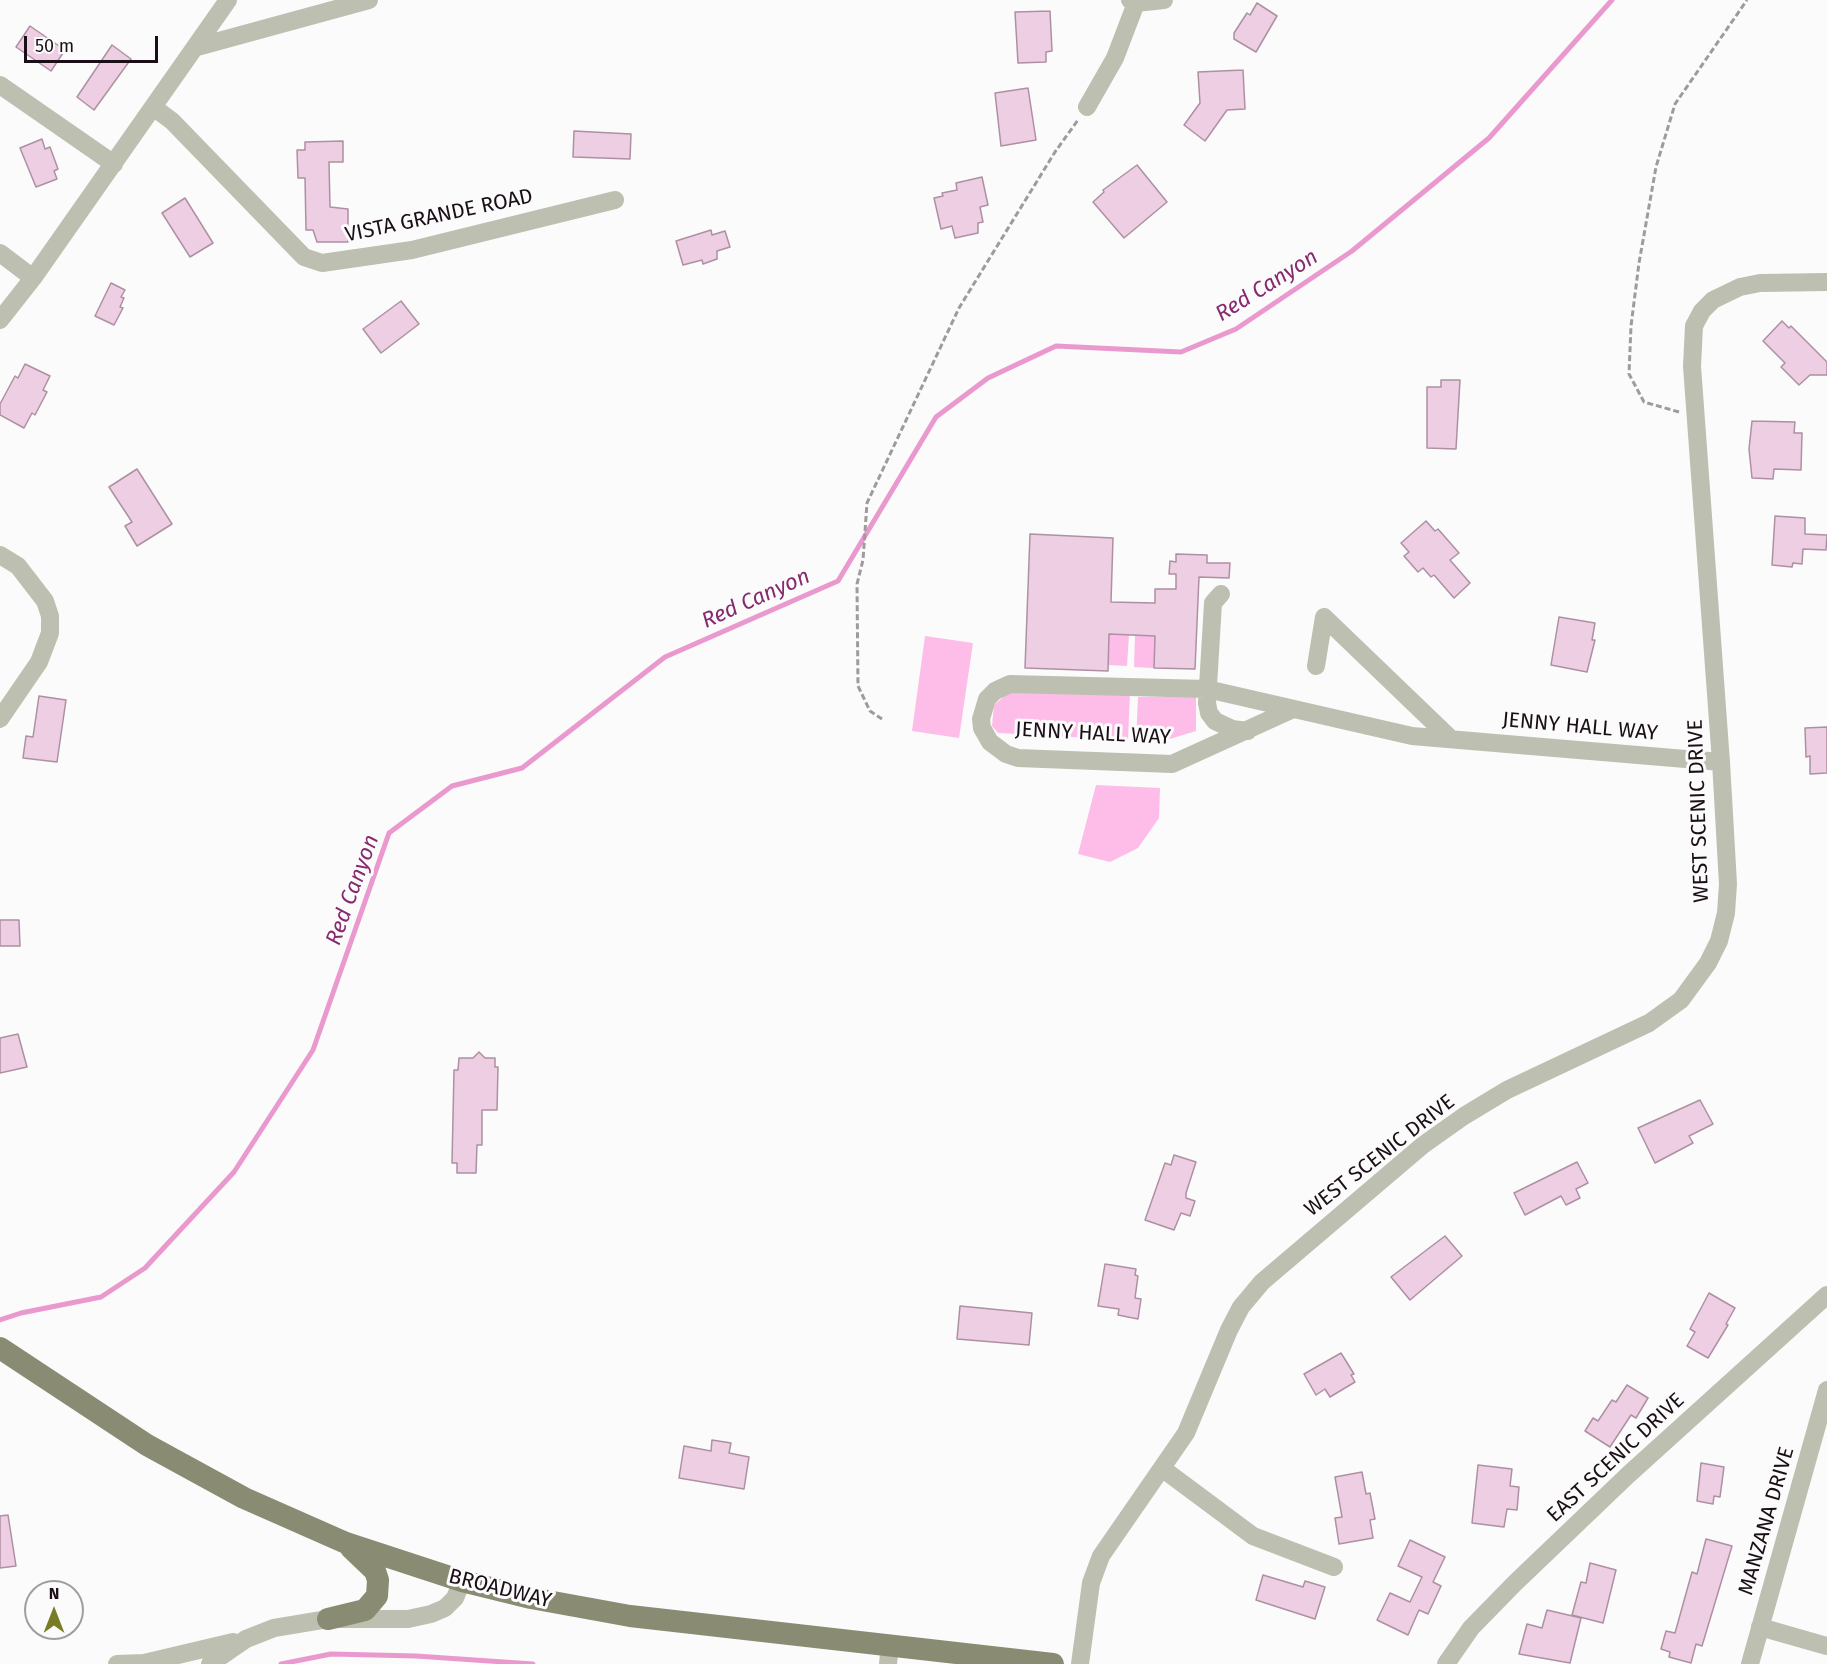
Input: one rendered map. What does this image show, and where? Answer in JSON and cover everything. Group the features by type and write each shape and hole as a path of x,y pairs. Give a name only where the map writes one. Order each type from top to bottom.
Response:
{"main road":[{"name":"BROADWAY","path":"0,1348 58,1388 174,1460 244,1498 345,1543 462,1581 601,1612 889,1654 1053,1664"},
{"path":"328,1619 365,1610 372,1605 378,1589 375,1571 345,1543"}],"street":[{"path":"0,320 33,278 228,0"},
{"path":"197,47 369,0"},
{"path":"1087,108 1115,58 1133,2 1164,0"},
{"path":"0,85 114,164"},
{"name":"VISTA GRANDE ROAD","path":"153,107 172,121 304,257 322,263 412,250 615,200"},
{"path":"0,254 33,278"},
{"name":"WEST SCENIC DRIVE","path":"1080,1664 1091,1583 1101,1556 1115,1532 1163,1469 1186,1434 1229,1330 1241,1307 1262,1282 1423,1145 1464,1116 1507,1090 1649,1023 1681,1000 1696,982 1719,941 1726,913 1728,884 1691,343 1694,326 1708,306 1724,294 1760,283 1827,282"},
{"path":"0,555 18,566 45,601 50,616 50,633 39,662 0,719"},
{"path":"1221,594 1213,603 1207,689 1209,713 1215,721 1232,729 1248,731"},
{"path":"1316,666 1324,616 1451,739"},
{"name":"JENNY HALL WAY","path":"1293,709 1172,764 1018,758 996,747 982,728 983,709 987,699 995,691 1010,684 1207,689 1412,736 1721,762"},
{"name":"EAST SCENIC DRIVE","path":"1446,1664 1471,1628 1515,1583 1628,1475 1827,1295"},
{"name":"MANZANA DRIVE","path":"1750,1664 1827,1390"},
{"path":"1163,1469 1253,1536 1334,1567"},
{"path":"117,1664 144,1663 246,1639 274,1628 328,1619 408,1619 431,1614 445,1608 455,1598 462,1581"},
{"path":"1760,1627 1827,1646"},
{"path":"210,1664 246,1639"}],"path":[{"path":"1696,415 1644,402 1629,374 1631,326 1656,167 1675,104 1746,0"},
{"path":"882,719 870,711 858,686 857,584 862,560 867,503 959,308 1055,152 1087,108"}],"shaded area":[{"path":"1109,634 1129,635 1127,666 1108,665"},
{"path":"1135,635 1155,636 1154,668 1134,667"},
{"path":"925,636 973,643 959,738 912,731"},
{"path":"1022,690 1130,693 1128,740 998,733 992,726 994,705 1008,693"},
{"path":"1138,697 1196,697 1196,731 1163,741 1136,741"},
{"path":"1096,785 1160,788 1159,818 1138,848 1110,862 1078,854"}],"building":[{"path":"1257,3 1277,16 1256,52 1234,39 1234,33 1247,13 1250,15"},
{"path":"1050,11 1052,51 1046,52 1046,62 1018,63 1015,12"},
{"path":"30,26 65,50 51,71 16,47"},
{"path":"112,45 131,59 94,110 77,97"},
{"path":"1243,70 1245,109 1227,110 1205,141 1184,125 1200,103 1198,72"},
{"path":"1028,88 1036,140 1001,146 995,93"},
{"path":"574,131 631,134 630,159 573,157"},
{"path":"42,139 45,149 50,147 58,169 54,171 57,179 36,187 20,148"},
{"path":"343,141 343,162 329,162 330,207 348,209 348,242 317,242 313,230 306,230 305,178 298,178 297,150 305,150 305,142"},
{"path":"1137,165 1167,202 1124,238 1093,202 1104,192 1103,190"},
{"path":"982,177 988,205 980,207 983,222 978,223 978,233 955,238 952,226 941,229 934,198 943,196 942,193 957,190 956,183"},
{"path":"185,198 213,243 190,257 162,213"},
{"path":"711,230 712,235 725,231 730,247 717,251 717,259 703,264 702,260 683,265 676,241"},
{"path":"111,283 125,290 121,297 124,298 120,307 123,308 114,325 95,316"},
{"path":"401,301 419,324 381,353 363,329"},
{"path":"1782,321 1789,328 1791,326 1827,362 1827,375 1810,375 1799,385 1781,367 1785,363 1763,341"},
{"path":"25,364 50,376 43,390 47,392 35,415 32,413 24,428 0,415 0,404 15,376 18,378"},
{"path":"1441,380 1460,380 1456,449 1427,448 1427,387 1441,387"},
{"path":"1752,421 1795,422 1794,433 1802,433 1801,470 1774,469 1773,479 1752,478 1749,449"},
{"path":"137,469 172,524 137,546 125,526 132,522 109,487"},
{"path":"1775,516 1805,518 1805,534 1827,535 1826,550 1803,549 1802,564 1793,563 1792,567 1772,565"},
{"path":"1426,521 1435,531 1438,529 1459,553 1450,560 1470,583 1454,598 1434,575 1431,577 1423,568 1418,572 1404,556 1409,552 1401,543"},
{"path":"1030,534 1113,538 1111,602 1155,603 1155,589 1176,589 1176,574 1169,574 1170,561 1176,562 1176,554 1207,555 1207,563 1230,563 1229,578 1199,577 1195,669 1154,668 1155,636 1109,634 1108,671 1025,668"},
{"path":"1559,617 1595,623 1592,640 1595,640 1587,672 1551,665"},
{"path":"39,696 66,700 57,762 23,758 26,736 33,737"},
{"path":"1827,727 1827,773 1810,774 1810,756 1806,757 1805,728"},
{"path":"0,920 19,920 20,946 0,946"},
{"path":"18,1034 27,1067 0,1073 0,1038"},
{"path":"479,1052 485,1058 495,1058 495,1067 498,1067 497,1110 482,1110 482,1145 477,1145 476,1173 457,1173 457,1163 452,1163 454,1070 458,1070 459,1058 473,1058"},
{"path":"1700,1100 1713,1124 1689,1136 1693,1143 1655,1163 1638,1128"},
{"path":"1174,1155 1196,1162 1186,1193 1186,1198 1195,1201 1190,1216 1181,1213 1174,1230 1145,1220 1165,1163 1171,1165"},
{"path":"1577,1162 1588,1183 1576,1189 1580,1198 1566,1205 1561,1196 1525,1215 1514,1193"},
{"path":"1445,1236 1462,1256 1410,1300 1391,1277"},
{"path":"1105,1264 1136,1269 1135,1275 1138,1276 1135,1298 1141,1299 1138,1319 1118,1315 1119,1309 1098,1306"},
{"path":"1709,1293 1735,1308 1726,1324 1728,1325 1708,1358 1687,1346 1695,1332 1690,1329"},
{"path":"960,1306 1032,1313 1029,1345 957,1339"},
{"path":"1341,1353 1354,1374 1351,1375 1355,1382 1330,1397 1325,1389 1316,1395 1304,1374"},
{"path":"1627,1385 1648,1398 1636,1418 1631,1415 1610,1447 1585,1431 1593,1418 1598,1421 1612,1400 1616,1402"},
{"path":"712,1440 731,1443 729,1453 749,1457 744,1489 679,1478 684,1446 711,1451"},
{"path":"1701,1463 1724,1467 1720,1497 1714,1496 1713,1504 1697,1501"},
{"path":"1478,1465 1512,1469 1510,1486 1519,1487 1517,1510 1507,1509 1504,1527 1472,1523"},
{"path":"1362,1472 1366,1494 1370,1493 1375,1519 1370,1520 1373,1538 1339,1544 1335,1518 1342,1517 1335,1477"},
{"path":"8,1515 16,1566 0,1568 0,1516"},
{"path":"1706,1539 1732,1546 1702,1646 1696,1644 1691,1663 1669,1657 1670,1652 1661,1649 1666,1631 1675,1633 1692,1572 1697,1574"},
{"path":"1410,1540 1445,1557 1433,1582 1441,1586 1428,1614 1419,1610 1408,1635 1377,1620 1390,1593 1410,1602 1422,1577 1398,1566"},
{"path":"1590,1563 1616,1570 1603,1623 1572,1615 1581,1582 1586,1583"},
{"path":"1263,1575 1303,1587 1305,1581 1325,1587 1315,1619 1256,1600"},
{"path":"1547,1610 1581,1618 1570,1663 1519,1654 1527,1624 1542,1628"}],"waterway":[{"name":"Red Canyon","path":"0,1320 21,1313 101,1297 145,1268 234,1172 313,1050 389,833 452,786 522,768 665,657 838,581 936,417 988,378 1056,346 1181,352 1236,329 1352,251 1489,138 1612,0"},
{"path":"281,1664 331,1654 416,1656 533,1664"}]}
